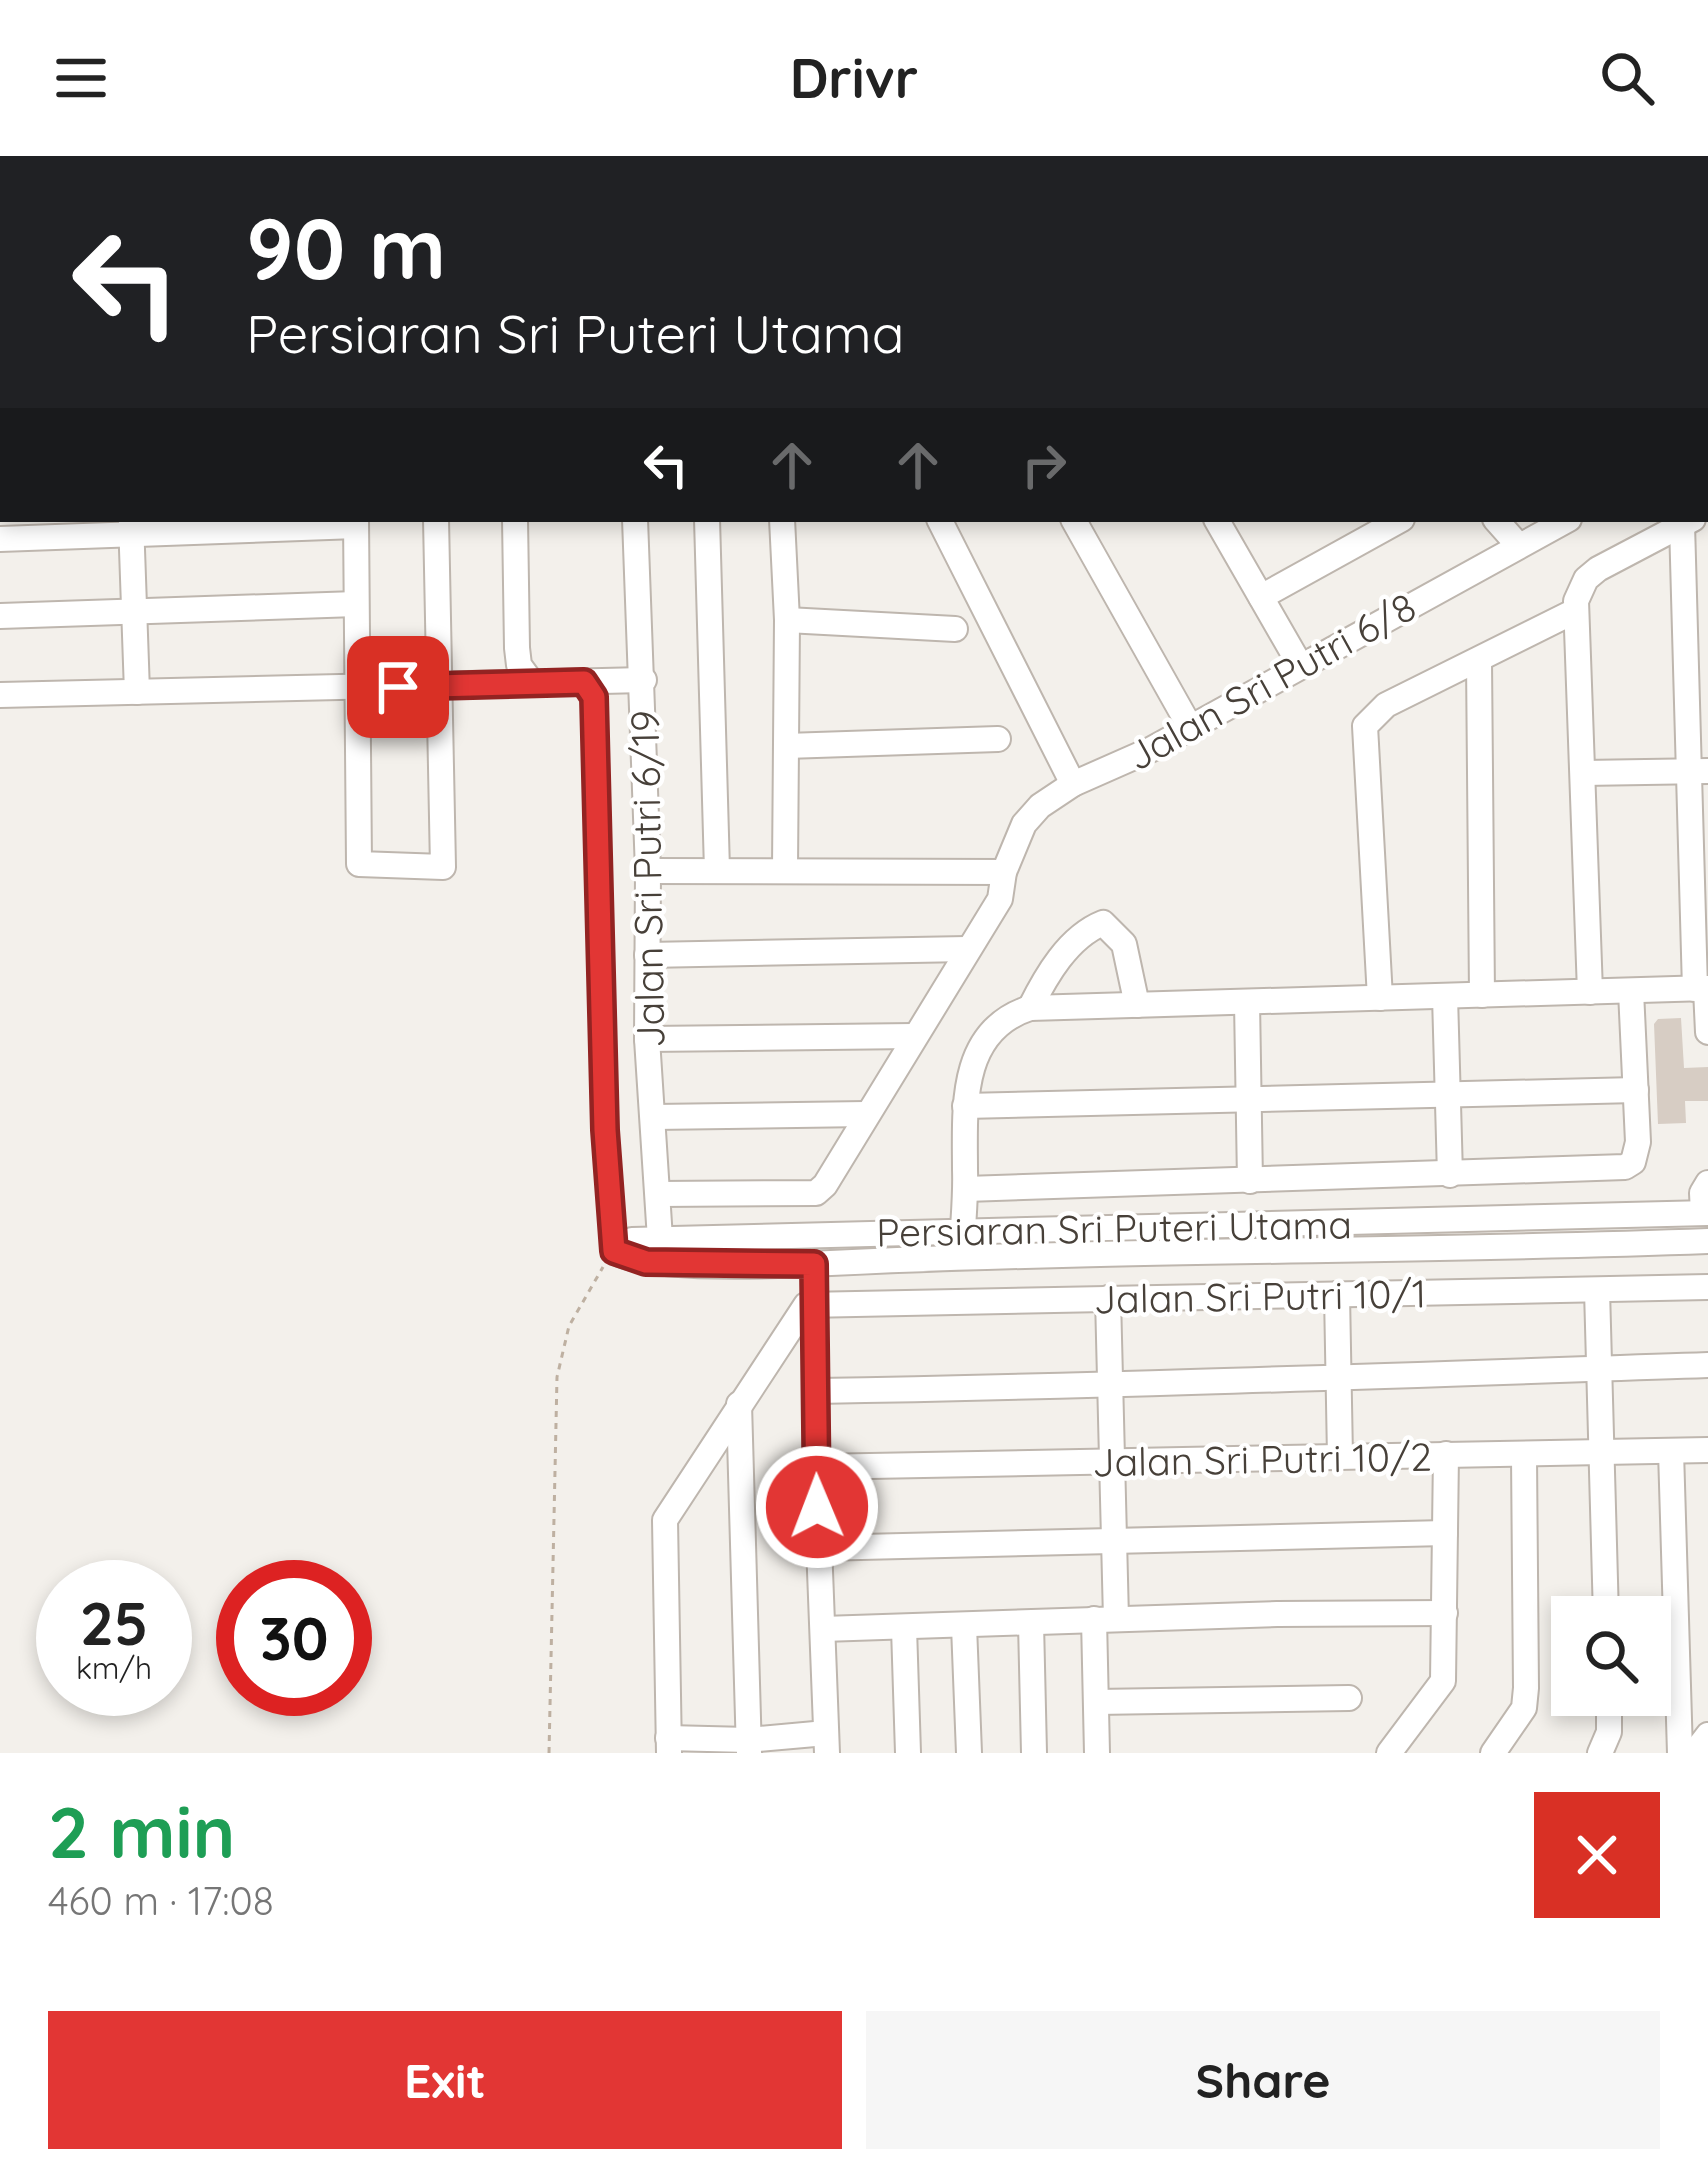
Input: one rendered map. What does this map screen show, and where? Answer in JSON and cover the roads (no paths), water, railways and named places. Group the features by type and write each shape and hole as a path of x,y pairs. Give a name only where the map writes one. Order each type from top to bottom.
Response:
{"street":[{"path":"0,539 131,527 356,523 359,864 443,866 436,522"},
{"path":"515,522 515,629 519,665 530,680"},
{"name":"Jalan Sri Putri 6/19","path":"635,522 644,680 647,1039 660,1239"},
{"path":"707,522 717,870"},
{"path":"782,522 787,620 785,868"},
{"path":"941,522 1072,784"},
{"path":"1075,522 1190,727"},
{"path":"1224,522 1300,664"},
{"path":"1261,597 1397,522"},
{"path":"1498,522 1520,546"},
{"name":"Jalan Sri Putri 6/8","path":"658,1194 816,1193 1000,898 1004,872 1032,812 1072,784 1190,727 1559,522"},
{"path":"1590,992 1578,590 1586,579 1687,522 1708,1032"},
{"path":"131,527 137,692"},
{"path":"0,616 356,604"},
{"path":"1380,998 1365,726 1386,705 1576,610"},
{"path":"787,620 955,629"},
{"path":"1479,662 1482,995"},
{"path":"0,695 644,680"},
{"path":"584,682 594,697 605,1130 614,1251"},
{"path":"785,746 998,739"},
{"path":"1583,773 1698,771"},
{"path":"648,871 1004,872"},
{"path":"1030,1008 1064,954 1085,932 1103,923 1124,944 1137,1005"},
{"path":"647,956 967,950"},
{"path":"963,1244 968,1070 1001,1024 1030,1008 1703,989"},
{"path":"966,1189 1625,1167 1637,1152 1631,991"},
{"path":"1445,996 1450,1175"},
{"path":"1247,1002 1250,1180"},
{"path":"647,1039 914,1036"},
{"path":"965,1106 1636,1090"},
{"path":"654,1117 866,1114"},
{"path":"1706,1213 1702,1193 1708,1183"},
{"name":"Persiaran Sri Puteri Utama","path":"1706,1213 963,1244 814,1264 646,1262 614,1251 623,1242 660,1239 963,1244 1708,1240"},
{"path":"813,1303 800,1312 665,1520 669,1746 826,1743 814,1264"},
{"name":"Jalan Sri Putri 10/1","path":"813,1303 1708,1287"},
{"path":"1597,1290 1605,1596"},
{"path":"1337,1294 1340,1457"},
{"path":"1097,1753 1096,1702 1114,1540 1108,1298"},
{"path":"817,1391 1708,1365"},
{"path":"739,1404 748,1746"},
{"name":"Jalan Sri Putri 10/2","path":"816,1467 1708,1450"},
{"path":"1671,1451 1680,1753"},
{"path":"1389,1753 1443,1681 1446,1454"},
{"path":"1493,1753 1524,1708 1525,1456"},
{"path":"819,1548 1445,1533"},
{"path":"823,1629 1444,1613"},
{"path":"1031,1623 1034,1753"},
{"path":"964,1627 969,1753"},
{"path":"904,1628 908,1753"},
{"path":"1096,1702 1349,1698"},
{"path":"1600,1753 1610,1732 1610,1716"},
{"path":"1694,1753 1708,1735"}]}
